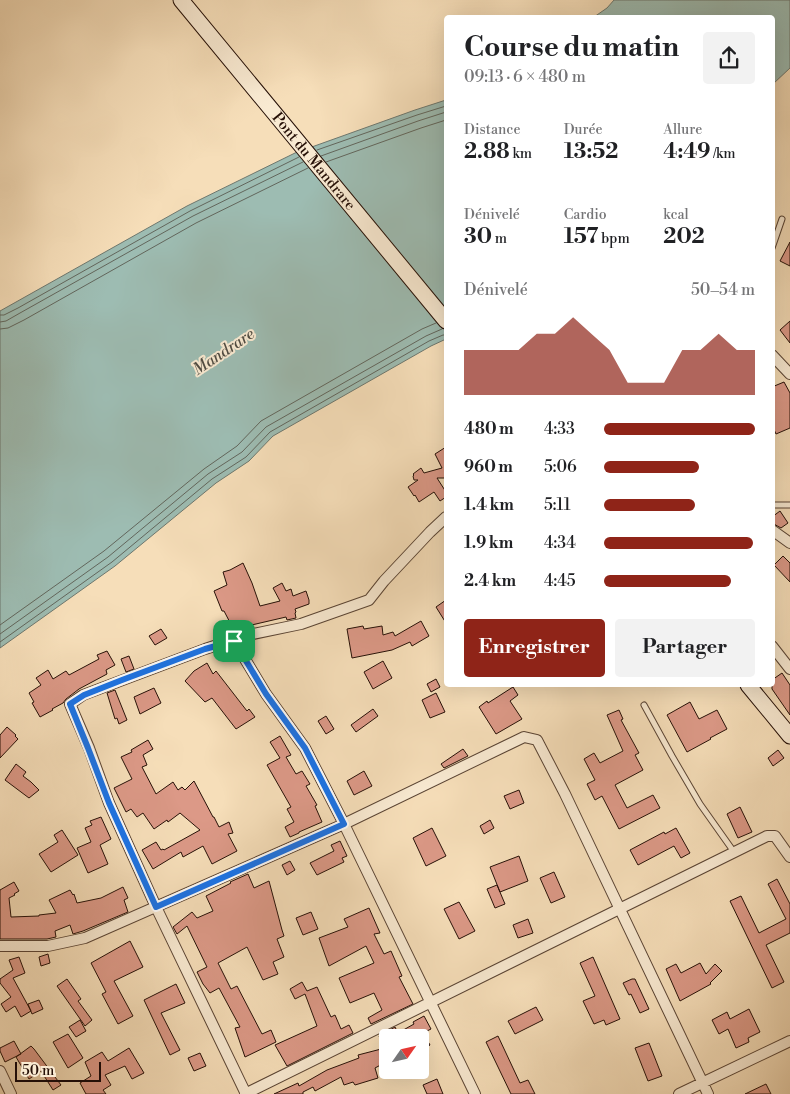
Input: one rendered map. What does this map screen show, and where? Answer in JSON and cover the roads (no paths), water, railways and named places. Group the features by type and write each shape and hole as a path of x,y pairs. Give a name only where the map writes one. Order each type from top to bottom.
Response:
{"main road":[{"name":"Pont du Mandrare","path":"181,0 444,319"},
{"path":"750,687 790,736"}],"street":[{"path":"775,358 790,374"},
{"path":"444,519 368,600 301,624 248,635 205,649 84,695 70,704 92,755 109,803 156,907 246,1094 767,836 775,836 790,857"},
{"path":"775,532 790,544"},
{"path":"234,641 266,694 305,748 431,1001 475,1094"},
{"path":"775,650 790,669"},
{"path":"0,946 48,946 85,938 344,824 524,737 537,740 565,794 708,1094"},
{"path":"679,1094 790,1041"},
{"path":"0,1071 11,1094"}],"lane":[{"path":"775,239 782,219"},
{"path":"775,505 790,505"},
{"path":"644,705 700,804 734,852"}],"water":[{"path":"614,0 790,0 790,68 775,82 775,15 597,15"},
{"name":"Mandrare","path":"444,101 444,340 273,436 249,461 216,483 115,566 0,648 0,311 187,206 295,153"}]}
